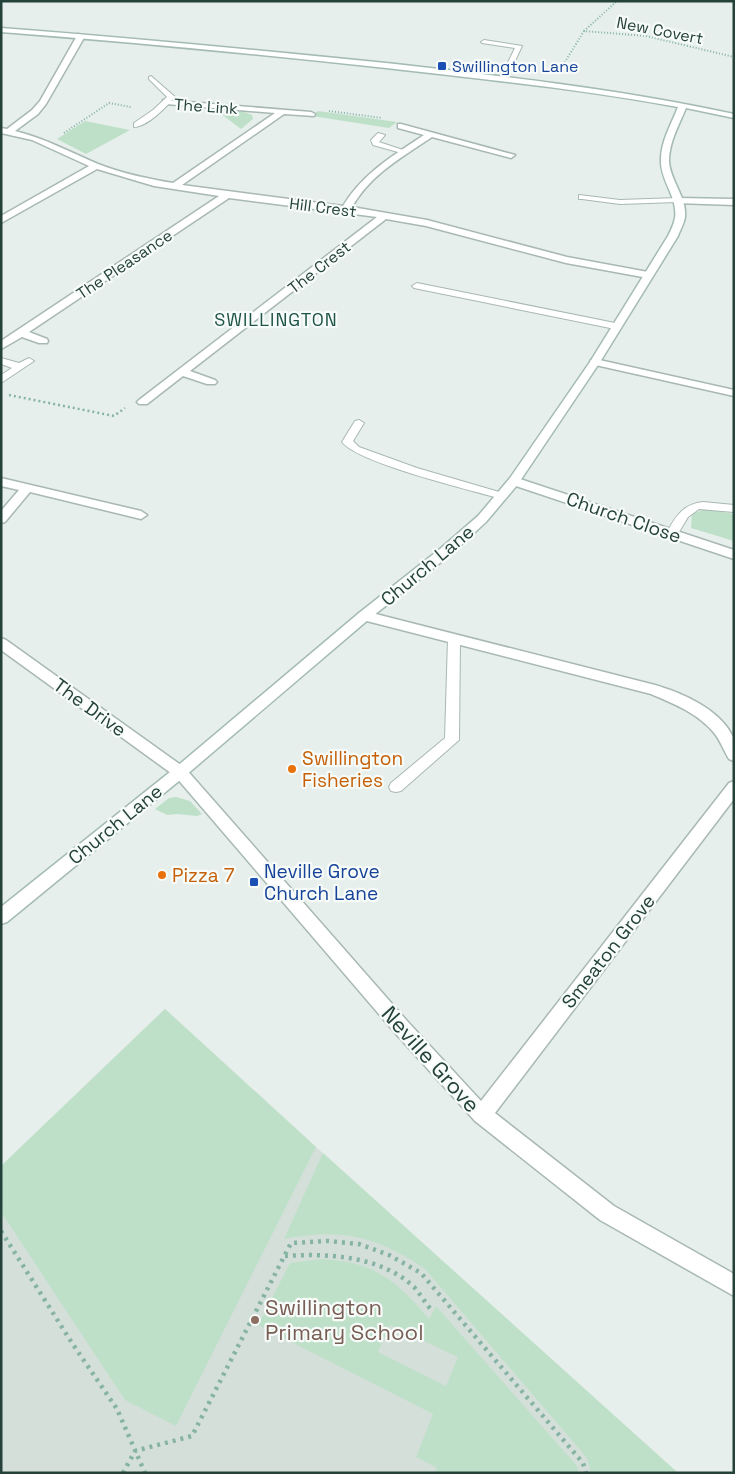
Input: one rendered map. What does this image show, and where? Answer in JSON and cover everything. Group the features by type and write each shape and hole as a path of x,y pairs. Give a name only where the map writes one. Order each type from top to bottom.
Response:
{"street":[{"path":"1,30 208,46 504,79 624,95 734,116"},
{"path":"5,130 35,112 43,102 81,36"},
{"name":"The Link","path":"166,102 311,114"},
{"name":"Church Lane","path":"1,917 180,772 364,616 445,552 482,519 502,496 595,362 673,236 680,217 678,200 667,178 665,161 667,140 683,105"},
{"name":"The Link","path":"175,186 282,112"},
{"path":"401,126 512,155"},
{"name":"Hill Crest","path":"5,130 49,143 96,166 132,178 227,195 346,209 453,228 538,253 648,275"},
{"path":"346,209 352,197 366,181 431,134"},
{"path":"1,220 96,166"},
{"name":"The Pleasance","path":"1,346 227,195"},
{"path":"678,200 734,202"},
{"name":"The Crest","path":"143,402 384,216"},
{"path":"21,333 44,341"},
{"path":"595,362 734,393"},
{"path":"182,372 211,382"},
{"name":"Church Close","path":"514,480 734,554"},
{"path":"1,482 142,515"},
{"path":"1,519 27,488"},
{"path":"364,616 655,690 681,700 703,712 719,728 731,745 734,755"},
{"name":"The Drive","path":"1,643 180,772"},
{"name":"Neville Grove","path":"180,772 402,1028 482,1115 606,1213 734,1286"},
{"name":"Smeaton Grove","path":"482,1115 734,787"}],"lane":[{"path":"484,42 519,46 504,79"},
{"path":"150,78 171,97 166,102"},
{"name":"The Link","path":"137,125 156,112 166,102"},
{"path":"381,135 375,140 378,145 404,152"},
{"path":"582,197 620,202 678,200"},
{"path":"417,286 616,326"},
{"path":"1,361 24,364 1,380"},
{"path":"359,424 347,442 355,449 413,470 502,496"},
{"path":"672,534 681,516 690,508 704,506 734,510"},
{"path":"396,787 452,740 454,639"}],"path":[{"path":"551,85 584,31 617,1"},
{"name":"New Covert","path":"584,31 646,36 734,57"},
{"path":"49,143 109,103 156,112"},
{"path":"311,114 316,110 347,113 400,122 401,126"},
{"path":"1,393 114,416 136,400 143,402"},
{"path":"1,1231 72,1343 117,1409 145,1473"},
{"path":"123,1473 135,1451 192,1436 291,1242 318,1239 345,1241 372,1247 397,1257 421,1273 584,1463 586,1473"},
{"path":"284,1256 317,1253 350,1258 382,1269 412,1286 433,1312"}],"shaded area":[{"name":"Swillington Primary School","path":"165,1009 678,1473 1,1473 1,1166"}],"green space":[{"path":"216,110 244,112 252,115 253,119 241,129"},
{"path":"318,111 397,122 389,128 312,116"},
{"path":"85,121 130,130 86,154 57,139"},
{"path":"705,509 734,514 734,541 691,528 692,514"},
{"path":"176,797 190,801 202,814 197,816 167,815 155,809 169,798"},
{"path":"165,1009 316,1147 176,1426 125,1400 1,1212 1,1166"},
{"path":"323,1153 678,1473 591,1473 587,1458 425,1269 407,1258 374,1242 358,1237 324,1234 284,1239"},
{"path":"321,1259 344,1261 364,1267 386,1278 405,1292 429,1319 436,1306 577,1466 578,1473 435,1473 437,1468 416,1457 433,1414 258,1325 290,1263","holes":["390,1325 458,1357 446,1386 378,1352"]}],"place":[{"name":"Swillington Lane","path":"442,66"},
{"name":"Swillington Fisheries","path":"292,769"},
{"name":"Pizza 7","path":"162,875"},
{"name":"Neville Grove Church Lane","path":"254,882"},
{"name":"Swillington Primary School","path":"255,1320"}],"district":[{"name":"SWILLINGTON","path":"276,320"}]}
